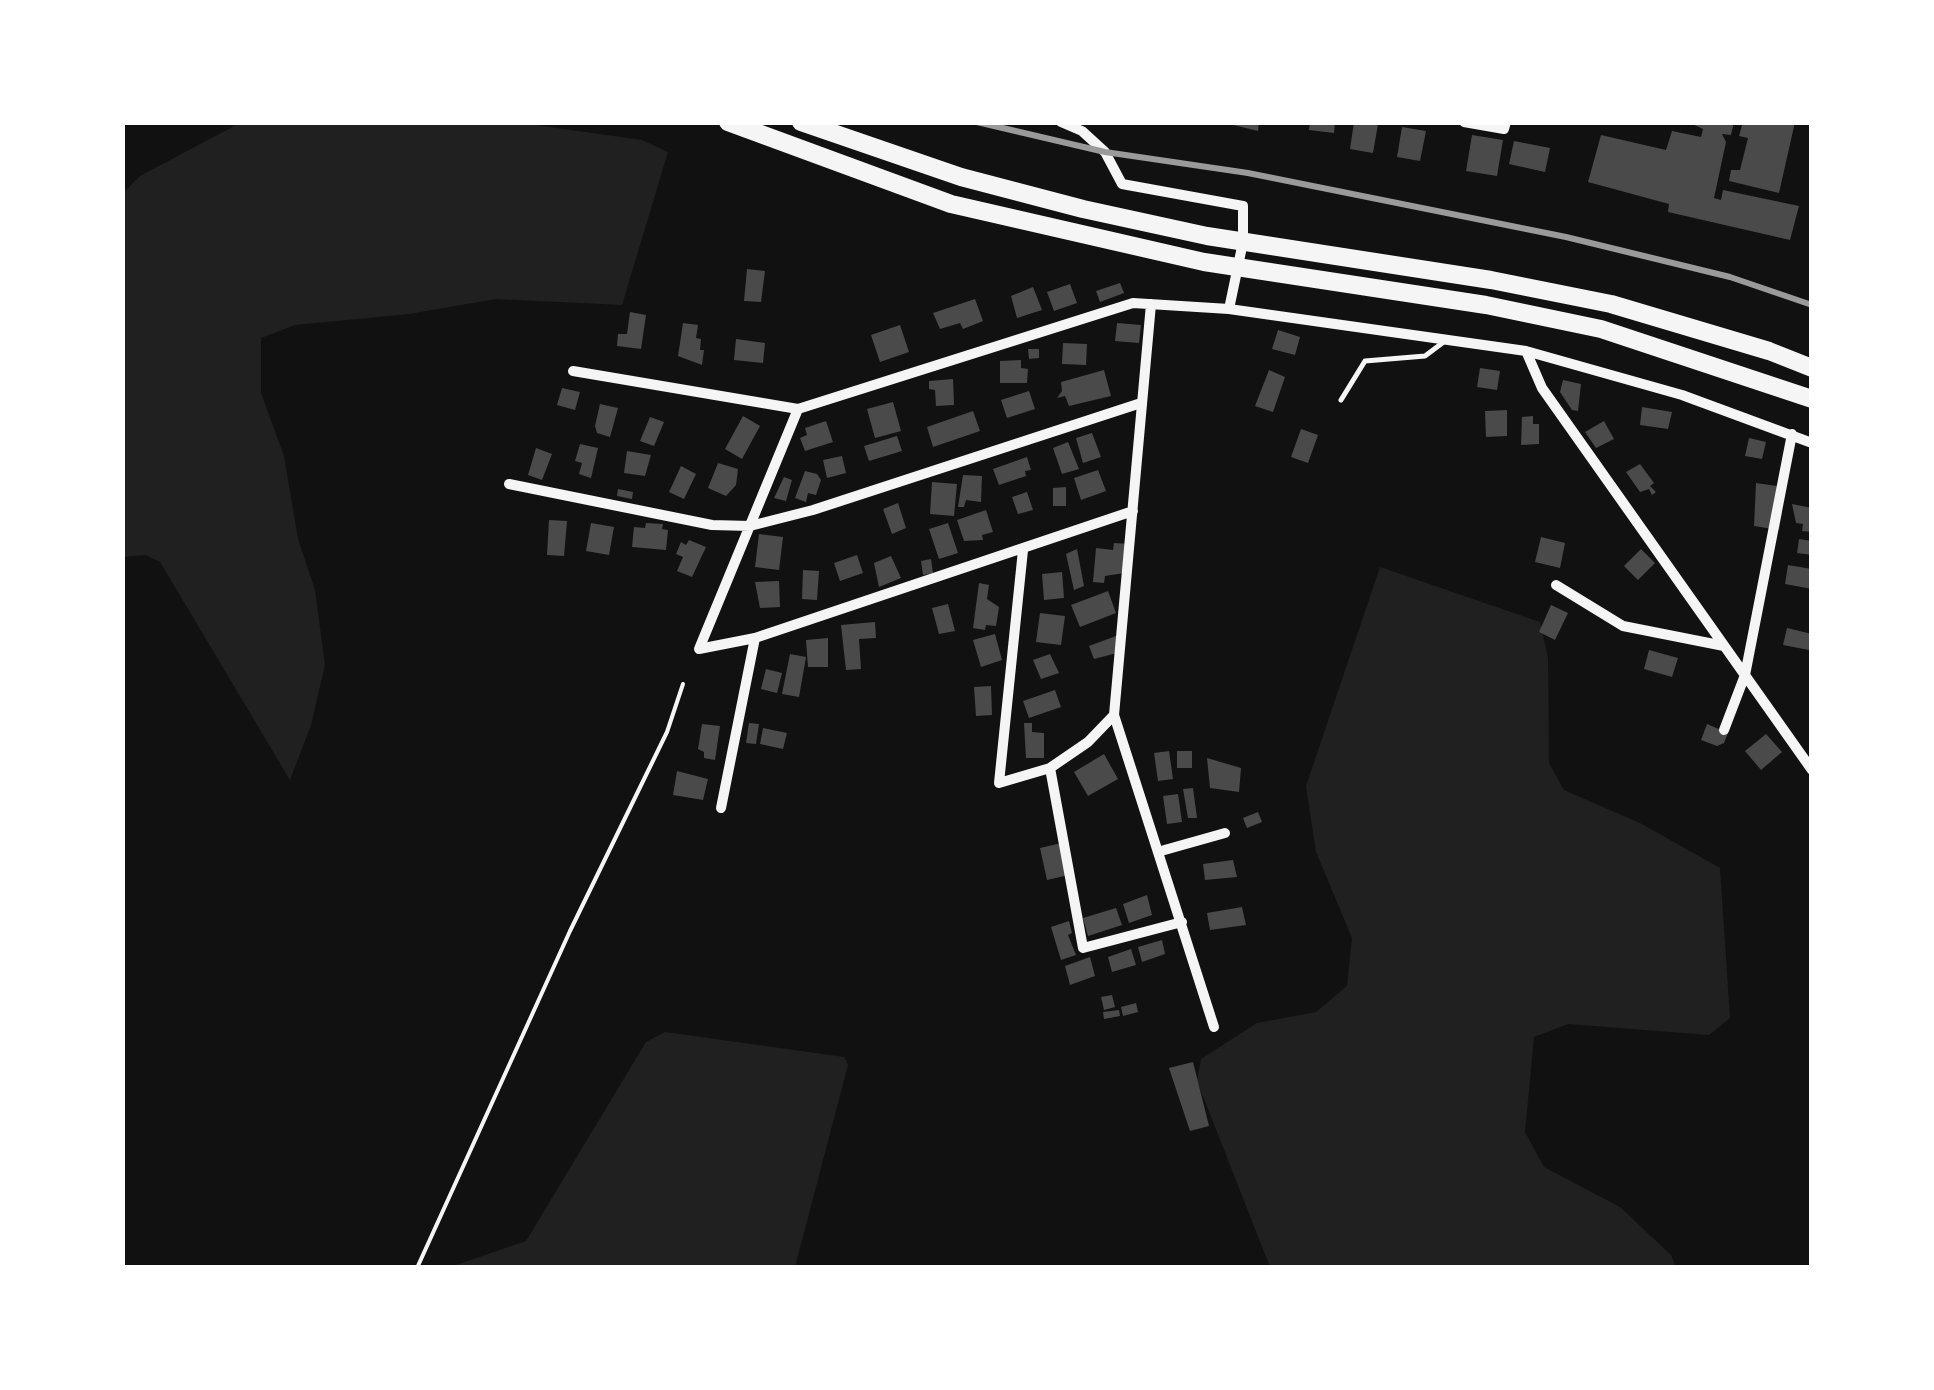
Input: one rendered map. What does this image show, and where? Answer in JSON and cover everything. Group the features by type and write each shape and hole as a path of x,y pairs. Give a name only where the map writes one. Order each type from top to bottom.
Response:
{"highway":[{"path":"728,122 951,204 1076,235 1237,266 1486,305 1602,329 1812,399"},
{"path":"801,122 978,181 1243,242 1491,280 1611,304 1812,368"}],"street":[{"path":"1061,122 1082,132 1105,152 1122,184 1243,206 1243,242 1228,309"},
{"path":"1464,122 1504,129 1506,122"},
{"path":"573,371 798,409 1133,303 1151,304 1228,309 1526,352 1682,396 1812,442"},
{"path":"1151,304 1114,714 1161,851 1214,1027"},
{"path":"1526,352 1542,388 1812,770"},
{"path":"509,484 712,525 750,526 812,510 1141,403"},
{"path":"798,409 699,648 755,638 1133,510"},
{"path":"1724,730 1744,675 1792,434"},
{"path":"1023,550 999,783 1050,768 1088,742 1114,714"},
{"path":"1556,585 1623,626 1725,646"},
{"path":"721,808 755,638"},
{"path":"1050,768 1083,948 1182,922"},
{"path":"1161,851 1226,832"}],"lane":[{"path":"1340,400 1365,361 1424,356 1448,339"}],"path":[{"path":"417,1268 570,930 667,732 682,684"}],"shaded area":[{"path":"514,122 642,140 668,152 622,305 496,299 409,314 295,325 261,338 261,393 284,456 298,539 315,590 325,665 311,725 290,780 160,562 146,555 123,557 123,193 140,176 238,124"},
{"path":"1380,567 1540,622 1548,658 1549,763 1564,790 1642,824 1720,868 1730,1018 1709,1035 1568,1024 1534,1037 1525,1132 1544,1167 1620,1207 1671,1255 1676,1267 1270,1267 1197,1081 1201,1059 1257,1023 1316,1012 1347,986 1352,938 1316,852 1306,786"},
{"path":"665,1032 844,1057 848,1065 795,1267 450,1267 526,1241 646,1042"}],"building":[{"path":"1221,122 1259,122 1258,131"},
{"path":"1310,122 1335,122 1334,133 1309,130"},
{"path":"1354,122 1378,124 1373,153 1350,149"},
{"path":"1688,122 1734,122 1731,135 1722,134 1726,142 1714,198 1721,200 1723,190 1799,206 1790,240 1668,212 1669,204 1588,182 1601,135 1666,150 1672,131 1701,137 1703,129"},
{"path":"1743,122 1795,122 1779,193 1729,181 1731,170 1740,170 1748,138 1739,136"},
{"path":"1402,127 1426,131 1420,161 1397,157"},
{"path":"1472,135 1503,140 1497,176 1466,171"},
{"path":"1514,141 1550,148 1545,172 1509,164"},
{"path":"747,269 765,271 761,302 744,301"},
{"path":"1120,283 1124,293 1100,302 1096,291"},
{"path":"1070,284 1077,303 1054,311 1047,292"},
{"path":"1033,287 1042,310 1017,318 1011,296"},
{"path":"975,299 983,321 963,329 960,323 940,329 933,313"},
{"path":"630,312 646,315 641,349 617,346 618,334 627,334"},
{"path":"683,323 698,325 696,338 701,339 700,350 704,350 702,365 678,356"},
{"path":"1117,323 1141,325 1139,343 1115,341"},
{"path":"900,325 909,352 880,362 871,335"},
{"path":"1278,330 1300,337 1295,355 1272,349"},
{"path":"736,339 765,343 763,363 734,360"},
{"path":"1063,343 1087,344 1086,365 1062,364"},
{"path":"1028,349 1039,349 1039,358 1029,359"},
{"path":"1021,360 1021,368 1028,369 1027,383 1000,383 1000,361"},
{"path":"1480,368 1500,371 1497,390 1477,387"},
{"path":"1104,370 1111,396 1069,406 1065,396 1057,398 1062,391 1061,382"},
{"path":"1269,370 1285,377 1273,412 1255,406"},
{"path":"953,379 954,405 936,406 935,390 929,389 929,381"},
{"path":"1563,380 1581,384 1578,411 1572,410 1560,392"},
{"path":"562,388 580,392 575,410 557,405"},
{"path":"1029,391 1035,409 1007,418 1001,400"},
{"path":"893,402 901,431 875,438 867,409"},
{"path":"600,404 618,408 610,437 597,433"},
{"path":"1642,407 1672,412 1668,429 1640,425"},
{"path":"1507,410 1507,436 1486,437 1485,411"},
{"path":"973,411 980,431 933,447 927,427"},
{"path":"743,416 760,426 742,459 725,449"},
{"path":"1533,416 1533,424 1539,424 1539,444 1521,445 1522,417"},
{"path":"650,417 664,422 654,446 640,441"},
{"path":"826,421 833,442 805,451 800,438 807,435 805,428"},
{"path":"1604,421 1614,439 1596,448 1585,432"},
{"path":"1301,429 1318,435 1308,463 1291,457"},
{"path":"1092,433 1101,457 1083,463 1076,438"},
{"path":"897,436 902,451 869,461 864,446"},
{"path":"1749,438 1766,442 1762,459 1745,456"},
{"path":"1068,442 1079,469 1062,474 1053,448"},
{"path":"580,444 598,448 591,478 579,474 582,463 575,461"},
{"path":"536,448 552,454 542,480 528,475"},
{"path":"627,451 651,455 645,476 624,473"},
{"path":"842,456 846,473 827,478 823,460"},
{"path":"1027,457 1031,470 1025,471 1026,476 999,485 993,469"},
{"path":"718,463 738,469 736,485 726,496 708,488"},
{"path":"1640,464 1654,483 1650,486 1656,492 1652,495 1649,489 1640,492 1626,472"},
{"path":"681,466 696,474 684,499 669,492"},
{"path":"1098,470 1106,491 1081,500 1074,478"},
{"path":"805,471 817,474 821,480 816,495 808,493 806,502 795,498"},
{"path":"963,475 982,476 981,502 966,500 964,507 958,507"},
{"path":"784,477 792,480 786,501 774,498"},
{"path":"932,482 957,484 954,516 930,514"},
{"path":"1756,483 1777,486 1775,510 1782,512 1779,530 1754,526"},
{"path":"1066,487 1066,506 1053,506 1053,488"},
{"path":"618,489 633,492 632,499 617,496"},
{"path":"1027,492 1033,510 1018,514 1012,497"},
{"path":"898,503 906,528 892,534 883,509"},
{"path":"1792,504 1812,508 1812,532 1802,531 1803,524 1796,523"},
{"path":"986,510 993,532 982,535 983,540 964,541 957,520"},
{"path":"549,520 567,521 564,556 547,555"},
{"path":"591,523 614,527 609,555 586,551"},
{"path":"646,523 663,524 662,529 668,530 666,550 632,547 634,527 645,528"},
{"path":"948,523 958,553 939,559 929,529"},
{"path":"759,534 783,537 779,570 755,567"},
{"path":"1541,537 1565,543 1560,568 1535,562"},
{"path":"1799,539 1812,541 1812,555 1797,553"},
{"path":"689,540 706,547 692,577 677,571 683,557 676,554 681,542 686,545"},
{"path":"1114,543 1130,544 1124,573 1105,576 1104,583 1093,582 1096,548 1113,550"},
{"path":"1077,549 1084,586 1074,590 1066,554"},
{"path":"1641,549 1655,563 1638,580 1624,566"},
{"path":"857,555 863,573 840,581 834,563"},
{"path":"891,556 901,578 879,587 874,563"},
{"path":"931,559 933,573 923,575 921,561"},
{"path":"1788,565 1812,569 1812,589 1785,584"},
{"path":"803,570 819,571 817,600 802,599"},
{"path":"1062,572 1064,598 1044,600 1042,574"},
{"path":"779,581 780,607 760,608 755,582"},
{"path":"979,583 989,585 987,599 999,607 996,626 986,625 985,630 973,628"},
{"path":"1108,591 1116,613 1080,627 1071,605"},
{"path":"948,604 955,631 939,634 932,608"},
{"path":"1551,605 1568,613 1555,640 1539,632"},
{"path":"1040,613 1065,616 1061,645 1036,642"},
{"path":"875,622 876,638 859,639 861,669 846,670 841,625"},
{"path":"1787,628 1812,634 1809,650 1783,645"},
{"path":"995,634 1002,660 981,667 973,640"},
{"path":"1116,636 1117,653 1094,659 1089,646"},
{"path":"828,638 828,667 808,667 806,640"},
{"path":"1649,650 1678,658 1672,677 1644,669"},
{"path":"790,654 806,657 799,697 782,694"},
{"path":"1050,654 1059,673 1041,679 1033,660"},
{"path":"766,669 782,673 777,693 761,689"},
{"path":"991,686 992,715 976,716 974,687"},
{"path":"1055,690 1061,707 1029,718 1023,701"},
{"path":"749,723 759,724 756,744 746,743"},
{"path":"1024,723 1032,723 1032,732 1044,733 1044,758 1026,758"},
{"path":"702,724 720,726 715,760 704,758 704,752 698,749"},
{"path":"1707,724 1728,733 1724,743 1717,746 1701,740"},
{"path":"763,728 787,733 783,749 760,744"},
{"path":"1766,734 1782,752 1761,770 1745,751"},
{"path":"1169,751 1173,779 1158,781 1154,753"},
{"path":"1177,751 1192,751 1192,768 1177,768"},
{"path":"1104,754 1118,779 1088,796 1074,772"},
{"path":"1207,758 1241,768 1239,792 1210,788"},
{"path":"677,771 708,779 703,800 673,795"},
{"path":"1193,788 1197,818 1188,818 1183,789"},
{"path":"1178,794 1182,822 1167,824 1163,796"},
{"path":"1258,812 1262,822 1247,828 1243,818"},
{"path":"1066,842 1073,874 1047,880 1040,848"},
{"path":"1233,860 1237,877 1205,880 1203,864"},
{"path":"1147,895 1152,915 1129,923 1123,904"},
{"path":"1242,907 1246,925 1210,930 1207,913"},
{"path":"1116,908 1122,925 1088,936 1083,918"},
{"path":"1069,921 1072,933 1068,935 1076,955 1061,960 1051,927"},
{"path":"1162,940 1165,954 1142,962 1138,947"},
{"path":"1131,949 1136,965 1112,972 1108,957"},
{"path":"1090,957 1095,976 1070,985 1065,966"},
{"path":"1112,995 1115,1007 1104,1010 1101,997"},
{"path":"1136,1003 1138,1012 1123,1016 1121,1007"},
{"path":"1119,1010 1120,1016 1104,1019 1103,1012"},
{"path":"1193,1062 1209,1126 1190,1131 1169,1068"}],"railway":[{"path":"977,122 1105,152 1248,173 1566,237 1730,277 1812,305"}]}
